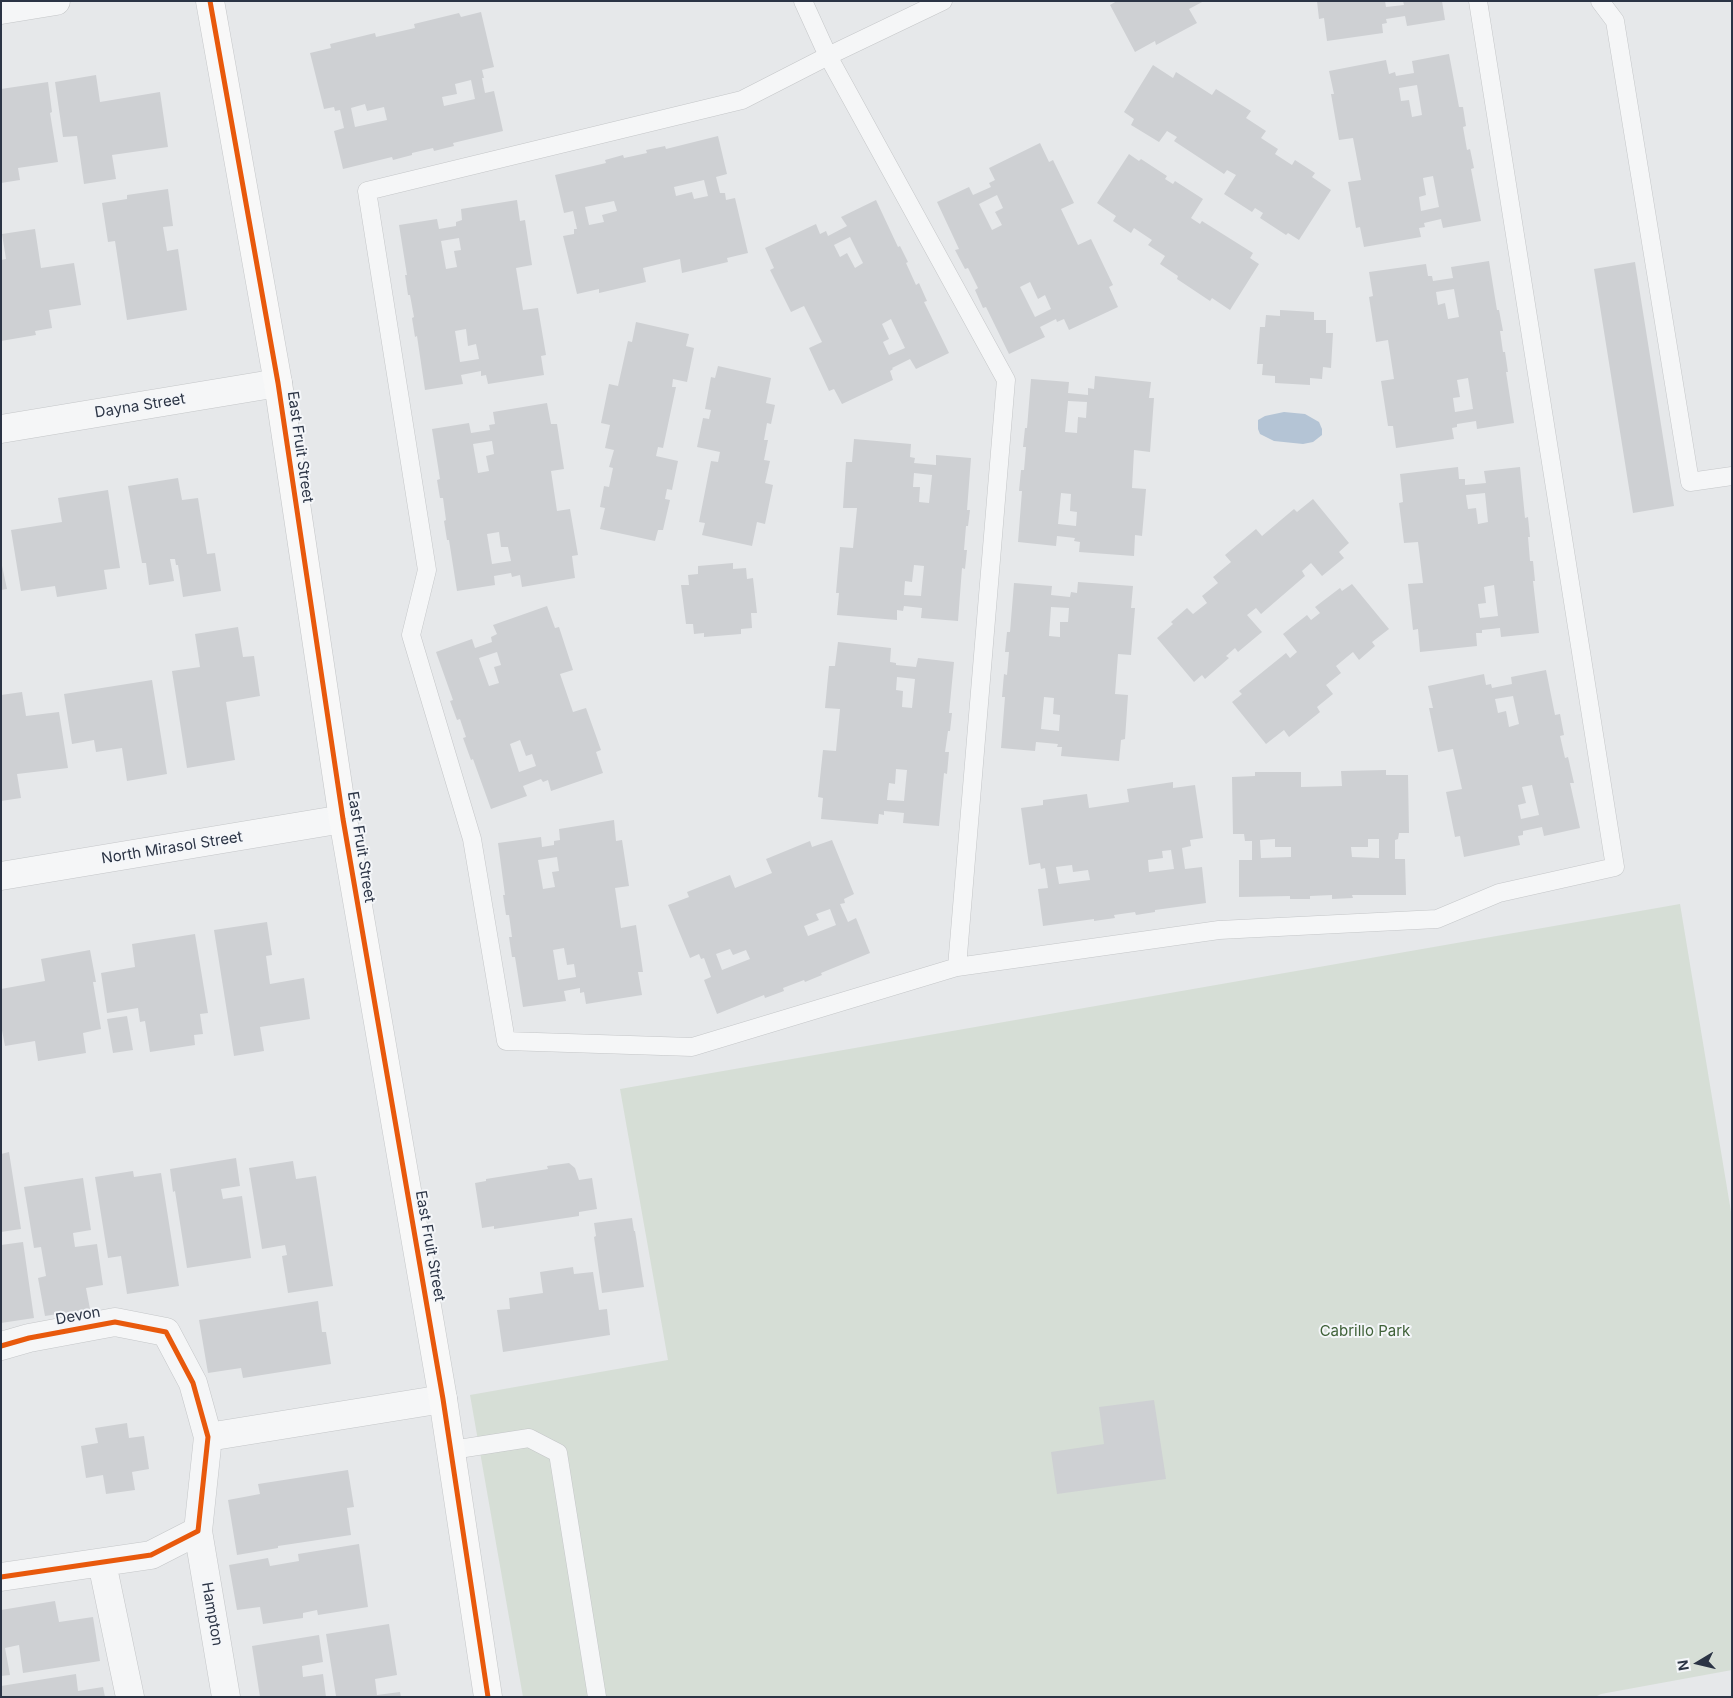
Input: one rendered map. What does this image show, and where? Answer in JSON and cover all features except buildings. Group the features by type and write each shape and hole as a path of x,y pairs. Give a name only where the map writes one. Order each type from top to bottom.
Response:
{"street":[{"path":"1,10 56,1"},
{"name":"East Fruit Street","path":"210,1 278,383 343,819 444,1399 488,1697"},
{"name":"Dayna Street","path":"1,429 278,383"},
{"name":"North Mirasol Street","path":"1,876 343,819"},
{"name":"Devon","path":"1,1346 29,1338 115,1322 166,1332 192,1383 208,1436"},
{"path":"208,1436 444,1399"},
{"name":"Hampton","path":"208,1436 198,1531 226,1697"},
{"path":"1,1578 151,1555 198,1531"},
{"path":"102,1563 130,1697"}],"lane":[{"path":"803,1 828,56 1006,380 956,967"},
{"path":"943,1 742,100 367,191 427,570 410,634 472,839 506,1041 692,1047 956,967 1219,930 1437,919 1499,893 1615,867 1478,1"},
{"path":"1600,1 1615,21 1690,482 1732,476"},
{"path":"452,1450 529,1438 558,1454 597,1697"}],"green space":[{"name":"Cabrillo Park","path":"1680,904 1732,1218 1732,1670 1601,1694 1595,1697 523,1697 470,1395 668,1360 620,1089"}],"water":[{"path":"1284,412 1305,414 1319,422 1322,435 1313,442 1303,444 1274,441 1260,434 1258,420 1265,416"}],"cycle path":[{"path":"210,1 278,383 343,819 443,1399 488,1697"},
{"path":"1,1346 29,1338 115,1322 166,1332 193,1383 208,1437 198,1531 151,1555 1,1577"}]}
